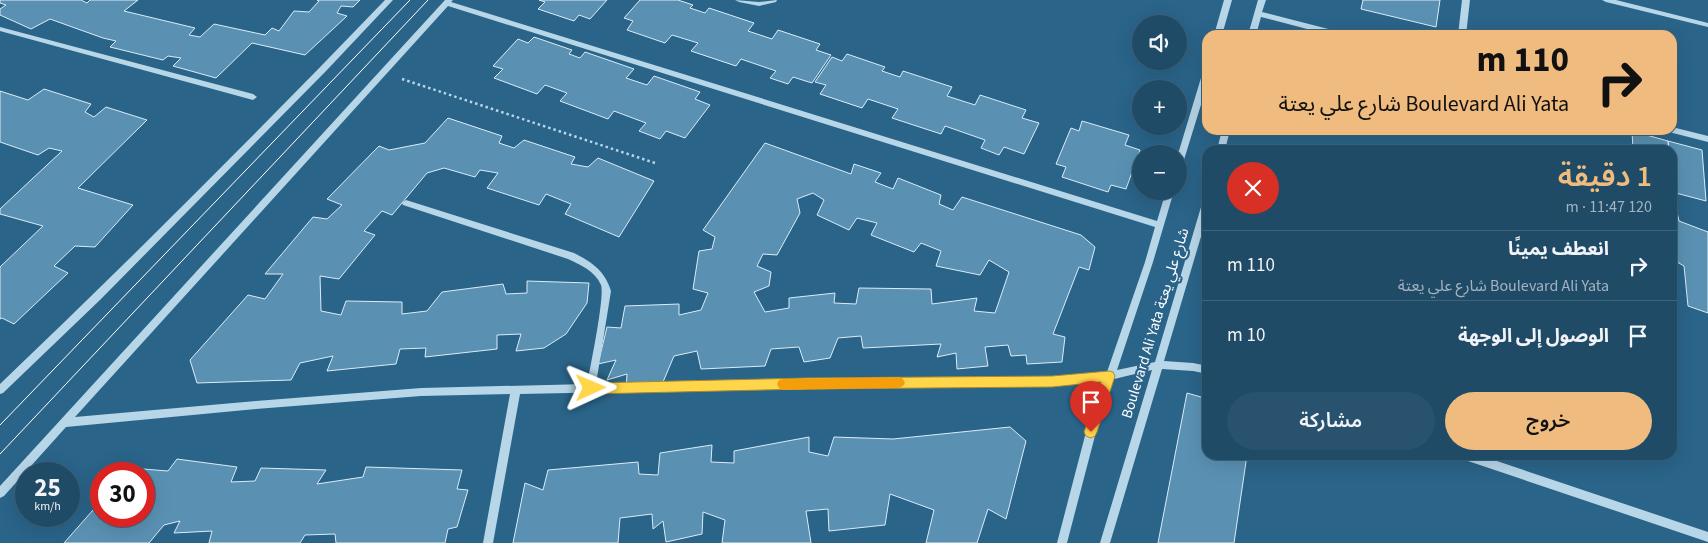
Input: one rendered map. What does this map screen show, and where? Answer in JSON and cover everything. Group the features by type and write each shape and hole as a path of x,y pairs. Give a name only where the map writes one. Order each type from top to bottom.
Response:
{"street":[{"path":"0,390 105,289 389,0"},
{"path":"739,0 759,4 773,0"},
{"path":"1219,30 1228,0"},
{"path":"1254,30 1262,0"},
{"path":"1463,30 1466,0"},
{"path":"1606,0 1708,25"},
{"path":"0,493 448,2 1160,224"},
{"path":"1259,14 1321,30"},
{"path":"0,29 253,97"},
{"path":"1184,145 1202,88"},
{"path":"1677,131 1708,139"},
{"name":"Boulevard Ali Yata شارع علي يعتة","path":"1062,543 1091,432 1167,200"},
{"path":"406,203 571,256 590,266 602,276 607,291 591,388"},
{"name":"Boulevard Ali Yata شارع علي يعتة","path":"1106,543 1158,365 1188,272 1202,220"},
{"path":"63,423 421,392 807,384 1052,382 1109,376 1158,365 1202,369"},
{"path":"488,543 516,390"},
{"path":"1480,460 1708,537"}],"path":[{"path":"382,73 655,163"}],"building":[{"path":"0,0 81,0 87,3 90,0 138,0 124,11 195,28 189,35 200,37 214,24 265,35 272,28 279,31 294,11 309,12 319,1 317,0 360,0 353,7 341,6 337,13 347,16 305,55 252,43 216,78 173,66 181,58 168,56 163,60 110,47 116,41 50,19 31,29 0,15 0,9 6,5 0,3"},
{"path":"539,0 607,0 590,19 579,15 574,21 538,9 545,2"},
{"path":"640,0 678,0 693,5 690,8 705,13 709,8 754,23 748,31 772,39 778,30 820,44 816,50 831,55 812,83 793,77 788,84 770,78 776,71 741,59 736,66 691,51 698,43 672,35 665,43 627,30 633,21 624,18"},
{"path":"1363,0 1440,0 1436,27 1361,9"},
{"path":"534,37 572,50 569,54 580,58 585,52 634,69 626,78 647,85 654,76 700,92 695,99 710,105 685,138 666,131 660,139 639,131 646,123 614,111 608,119 560,101 567,93 545,85 537,94 494,78 503,69 493,66 518,39 528,43"},
{"path":"847,54 885,67 882,71 900,77 903,71 952,87 947,96 975,105 980,95 1026,110 1022,118 1039,123 1024,154 1004,147 999,155 981,148 985,140 945,126 941,134 892,118 898,109 868,99 862,108 820,94 826,85 815,82 832,57 842,61"},
{"path":"44,89 91,104 85,112 94,117 106,107 147,120 78,188 133,205 95,247 75,246 54,266 68,273 14,324 2,318 0,319 0,267 43,226 0,214 0,209 62,151 49,148 38,155 0,142 0,91 28,100"},
{"path":"448,118 502,136 499,143 514,148 524,140 575,157 571,164 588,167 598,158 654,181 619,237 565,214 571,204 546,194 539,205 487,188 498,173 480,170 475,177 444,168 427,173 392,215 382,211 364,231 375,235 339,279 320,276 321,311 341,315 346,301 402,302 402,314 427,311 442,292 503,284 506,294 527,293 527,281 589,283 587,303 566,334 544,348 516,351 521,334 497,335 497,349 425,357 426,348 400,349 396,364 327,371 333,356 300,363 291,380 197,383 190,360 248,295 265,299 283,274 265,274 313,217 327,219 342,205 327,199 379,146 389,150 425,143"},
{"path":"1082,121 1129,135 1125,145 1132,147 1132,172 1126,189 1111,185 1108,192 1062,177 1066,167 1056,164 1071,128 1079,131"},
{"path":"1632,135 1646,135 1668,141 1668,145 1633,145"},
{"path":"1668,141 1702,150 1706,201 1677,193 1677,145 1668,145"},
{"path":"765,143 851,174 854,164 881,173 875,182 893,189 898,178 941,195 939,204 953,210 962,197 1081,235 1095,247 1089,270 1079,267 1053,334 1065,337 1062,362 1027,364 1026,355 1011,356 1008,345 985,347 988,366 957,369 956,353 937,357 941,344 863,348 861,336 838,338 830,358 804,362 799,347 771,349 765,366 701,369 697,351 674,356 663,382 626,391 627,374 607,380 616,360 598,364 607,327 621,328 625,306 679,304 679,315 701,310 708,293 693,289 699,251 712,249 715,237 703,230","holes":["813,193 824,200 817,215 849,230 857,218 877,223 871,235 914,252 921,243 941,251 936,266 980,275 989,260 1009,272 995,313 974,311 977,298 932,304 931,289 859,288 856,304 834,303 835,293 789,298 789,308 765,312 754,292 769,286 771,272 757,266 763,254 777,255 800,213 797,199"]},
{"path":"1677,212 1679,221 1708,232 1708,313 1688,306 1684,266 1677,262"},
{"path":"1187,393 1202,397 1202,460 1246,460 1234,543 1158,543"},
{"path":"1010,427 1026,441 1006,519 988,509 977,543 926,543 934,510 890,494 885,525 829,531 828,509 806,511 811,543 722,543 725,520 703,512 702,534 666,542 663,521 653,529 652,514 620,518 618,543 513,543 525,483 543,490 548,470 638,462 639,474 658,475 660,453 712,445 711,462 734,463 734,451 809,437 809,452 828,456 834,437 893,439"},
{"path":"177,459 237,467 231,482 255,481 261,468 326,470 317,484 363,477 366,467 462,470 457,489 468,490 457,527 448,529 445,543 336,543 335,534 305,535 300,543 209,543 212,531 174,533 180,521 164,525 149,543 64,543 90,513 90,527 155,527 155,470 168,471"}],"tram line":[{"path":"0,425 410,0"},
{"path":"0,454 428,0"}],"slow traffic":[{"path":"783,384 899,383"}],"route":[{"path":"591,388 1052,382 1109,376 1091,432"}]}
